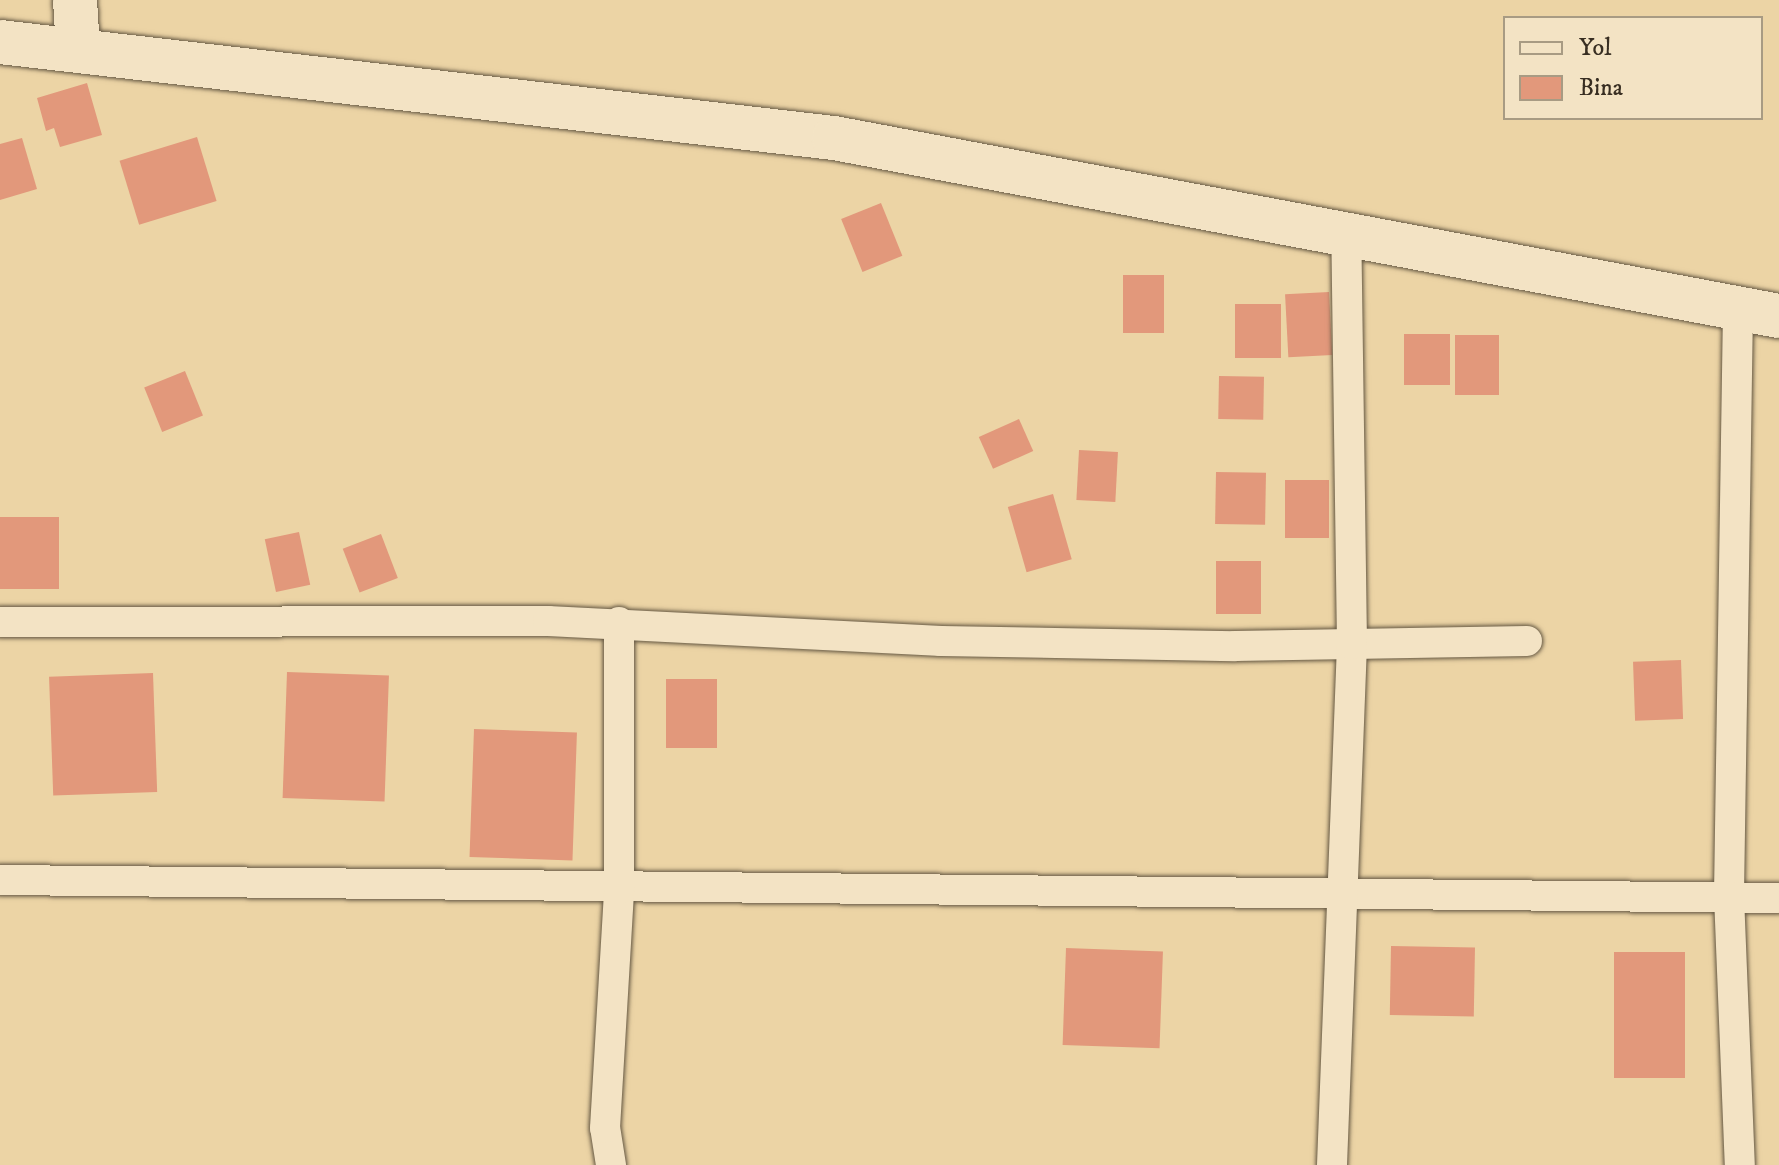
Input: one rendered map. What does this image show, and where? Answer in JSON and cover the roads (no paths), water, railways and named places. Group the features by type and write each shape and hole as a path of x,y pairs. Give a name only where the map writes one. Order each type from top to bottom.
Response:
{"street":[{"path":"75,0 78,49"},
{"path":"0,42 834,138 1346,231 1759,313 1729,896 1740,1165"},
{"path":"1332,1165 1352,644 1346,231"},
{"path":"0,622 619,622 941,641 1352,644 1527,641"},
{"path":"611,1165 605,1128 619,889 619,622"},
{"path":"0,880 1340,897 1779,898"}]}
